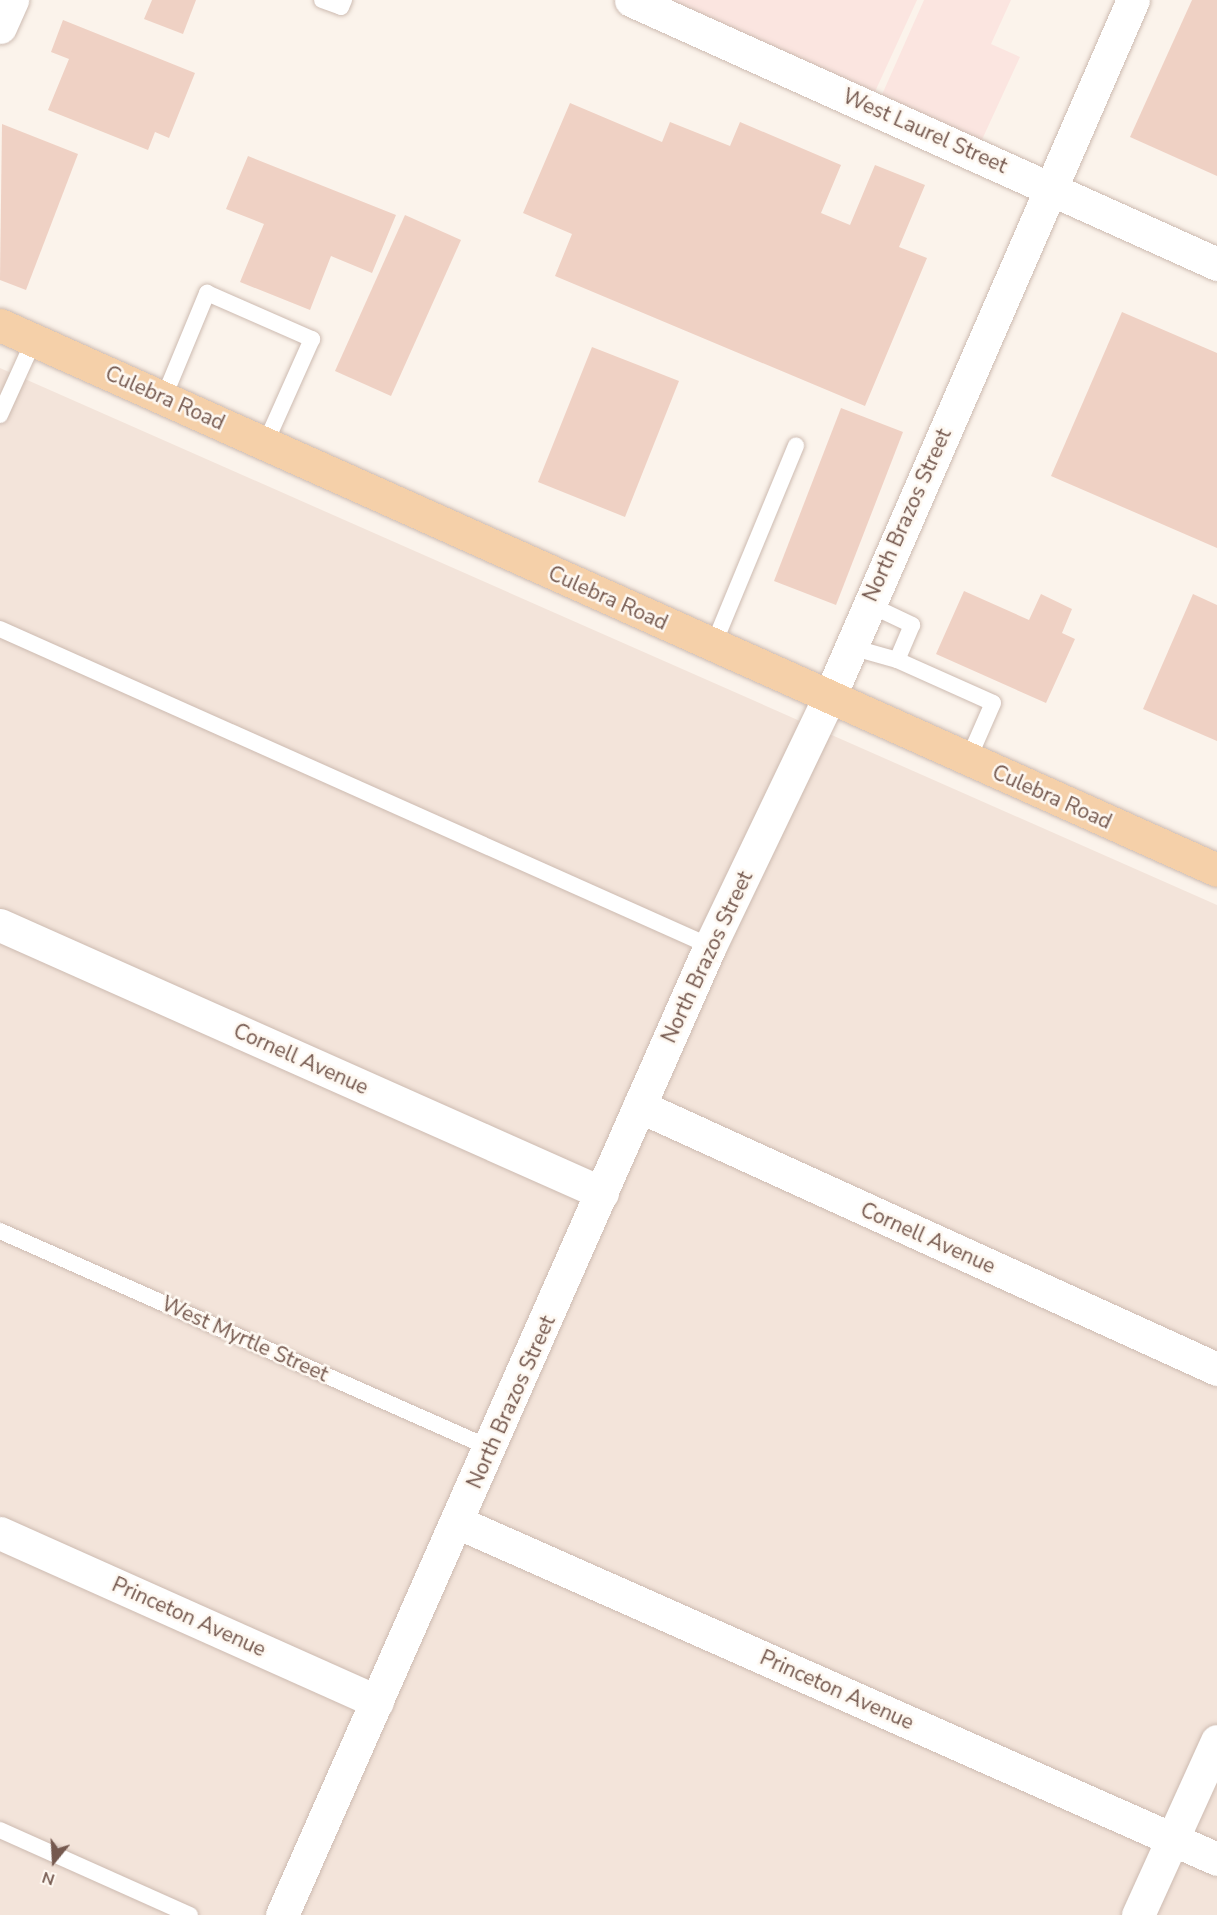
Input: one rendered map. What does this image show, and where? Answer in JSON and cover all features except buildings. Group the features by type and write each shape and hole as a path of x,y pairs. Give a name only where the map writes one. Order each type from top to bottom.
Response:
{"main road":[{"name":"Culebra Road","path":"0,325 266,442 713,646 1217,870"}],"street":[{"path":"0,27 12,0"},
{"name":"West Laurel Street","path":"631,0 1217,264"},
{"name":"North Brazos Street","path":"282,1915 639,1106 711,946 829,698 1133,0"},
{"name":"Cornell Avenue","path":"0,925 602,1193"},
{"name":"Cornell Avenue","path":"639,1106 1217,1369"},
{"name":"Princeton Avenue","path":"457,1522 1217,1859"},
{"name":"Princeton Avenue","path":"0,1533 377,1702"},
{"path":"1138,1915 1217,1741"}],"lane":[{"path":"322,0 341,7 344,0"},
{"path":"164,397 207,293 218,297 312,339 266,442"},
{"path":"0,416 34,340"},
{"path":"713,646 796,446"},
{"path":"868,604 912,625 897,660"},
{"path":"0,629 711,946"},
{"path":"851,647 897,660 993,703 968,760"},
{"name":"West Myrtle Street","path":"0,1231 490,1448"},
{"path":"0,1830 190,1915"}],"shaded area":[{"path":"655,0 917,0 873,96"},
{"path":"924,0 1011,0 991,44 1020,57 980,144 880,99"},
{"path":"0,368 1217,905 1217,1915 0,1915"}]}
